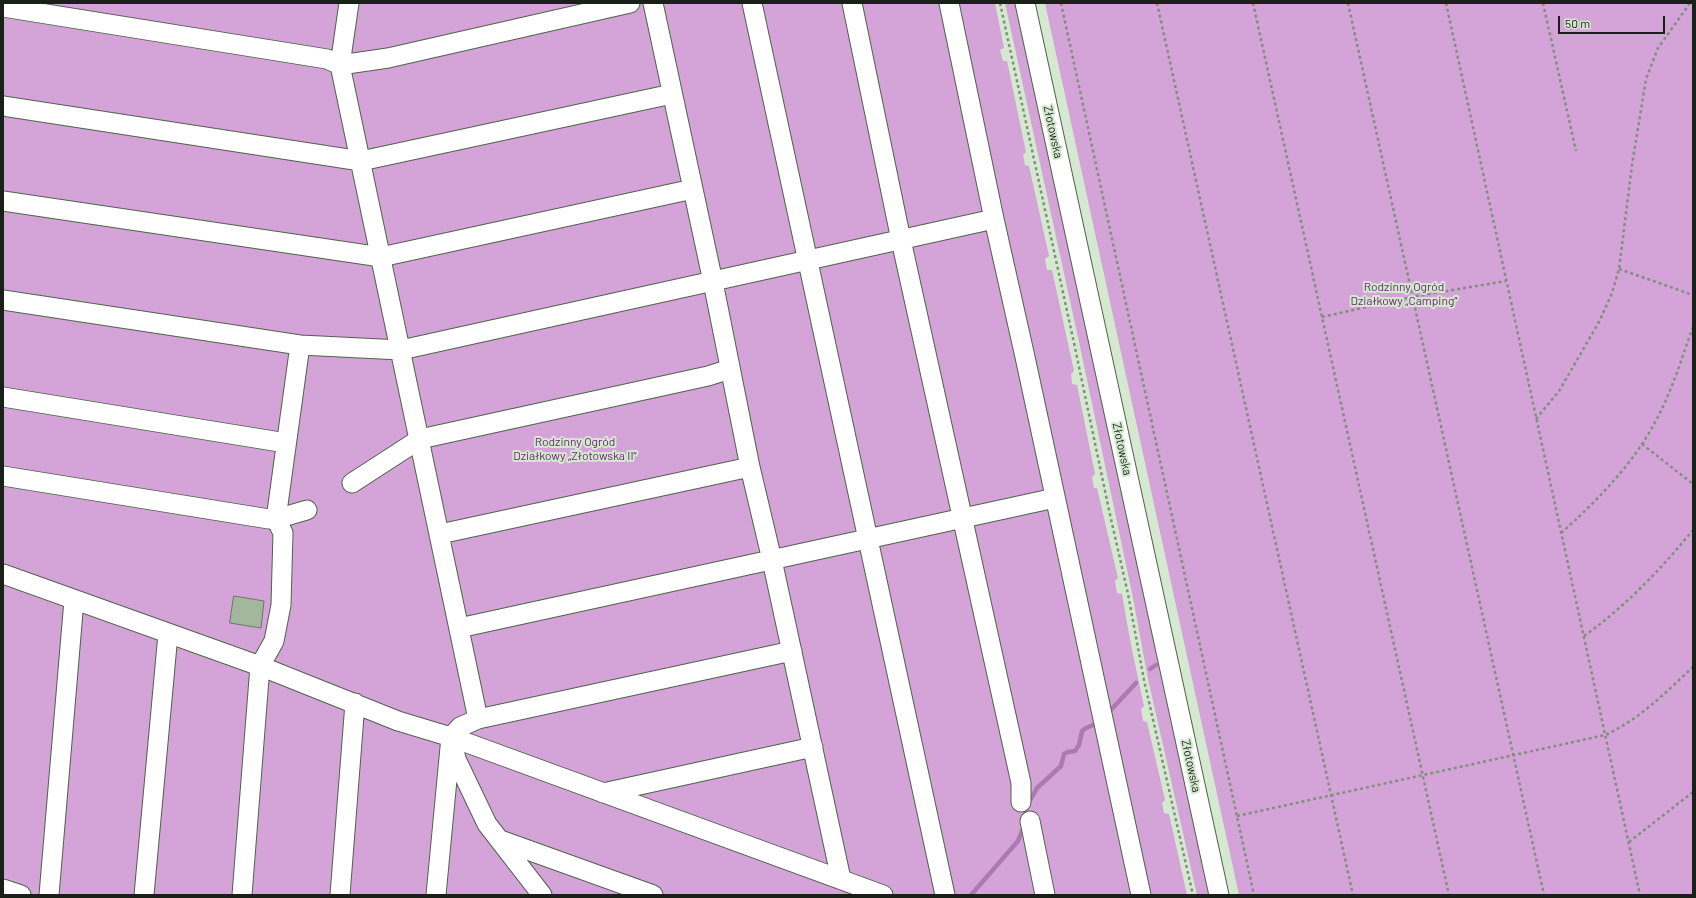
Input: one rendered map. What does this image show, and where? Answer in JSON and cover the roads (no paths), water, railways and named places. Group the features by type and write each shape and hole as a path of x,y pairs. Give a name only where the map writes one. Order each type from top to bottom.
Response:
{"street":[{"path":"349,3 340,65 478,719"},
{"path":"3,7 327,59 340,65 388,58 630,3"},
{"path":"653,3 713,282 750,467 772,560 841,879"},
{"path":"752,3 809,260 945,895"},
{"path":"852,3 901,240 1021,783 1022,802"},
{"path":"949,3 994,218 1141,895"},
{"name":"Złotowska","path":"1025,3 1219,895"},
{"path":"3,106 361,161 672,94"},
{"path":"3,201 381,256 693,189"},
{"path":"3,300 300,345 401,350 713,282 994,218"},
{"path":"242,895 260,666 274,641 280,605 283,533 276,518 300,345"},
{"path":"352,483 420,439 708,376 730,369"},
{"path":"3,397 286,443"},
{"path":"440,534 750,467"},
{"path":"3,476 269,519 307,510"},
{"path":"459,628 1055,498"},
{"path":"3,574 260,666 398,721 450,737 884,895"},
{"path":"49,895 74,600"},
{"path":"144,895 168,634"},
{"path":"436,895 450,737 460,727 478,719 792,651"},
{"path":"340,895 355,703"},
{"path":"450,737 456,759 487,824 500,840 535,891"},
{"path":"603,793 813,747"},
{"path":"1030,821 1045,895"},
{"path":"500,840 653,895"},
{"path":"3,889 21,895"}],"waterway":[{"path":"1150,669 1156,665"},
{"path":"1108,713 1136,683"},
{"path":"1028,804 1037,788 1061,766 1064,754 1075,751 1079,745 1082,731 1100,722"},
{"path":"971,895 1018,841 1024,826"}],"park label":[{"name":"Rodzinny Ogród Działkowy „Camping”","path":"1404,294"},
{"name":"Rodzinny Ogród Działkowy „Złotowska II”","path":"575,449"}]}
